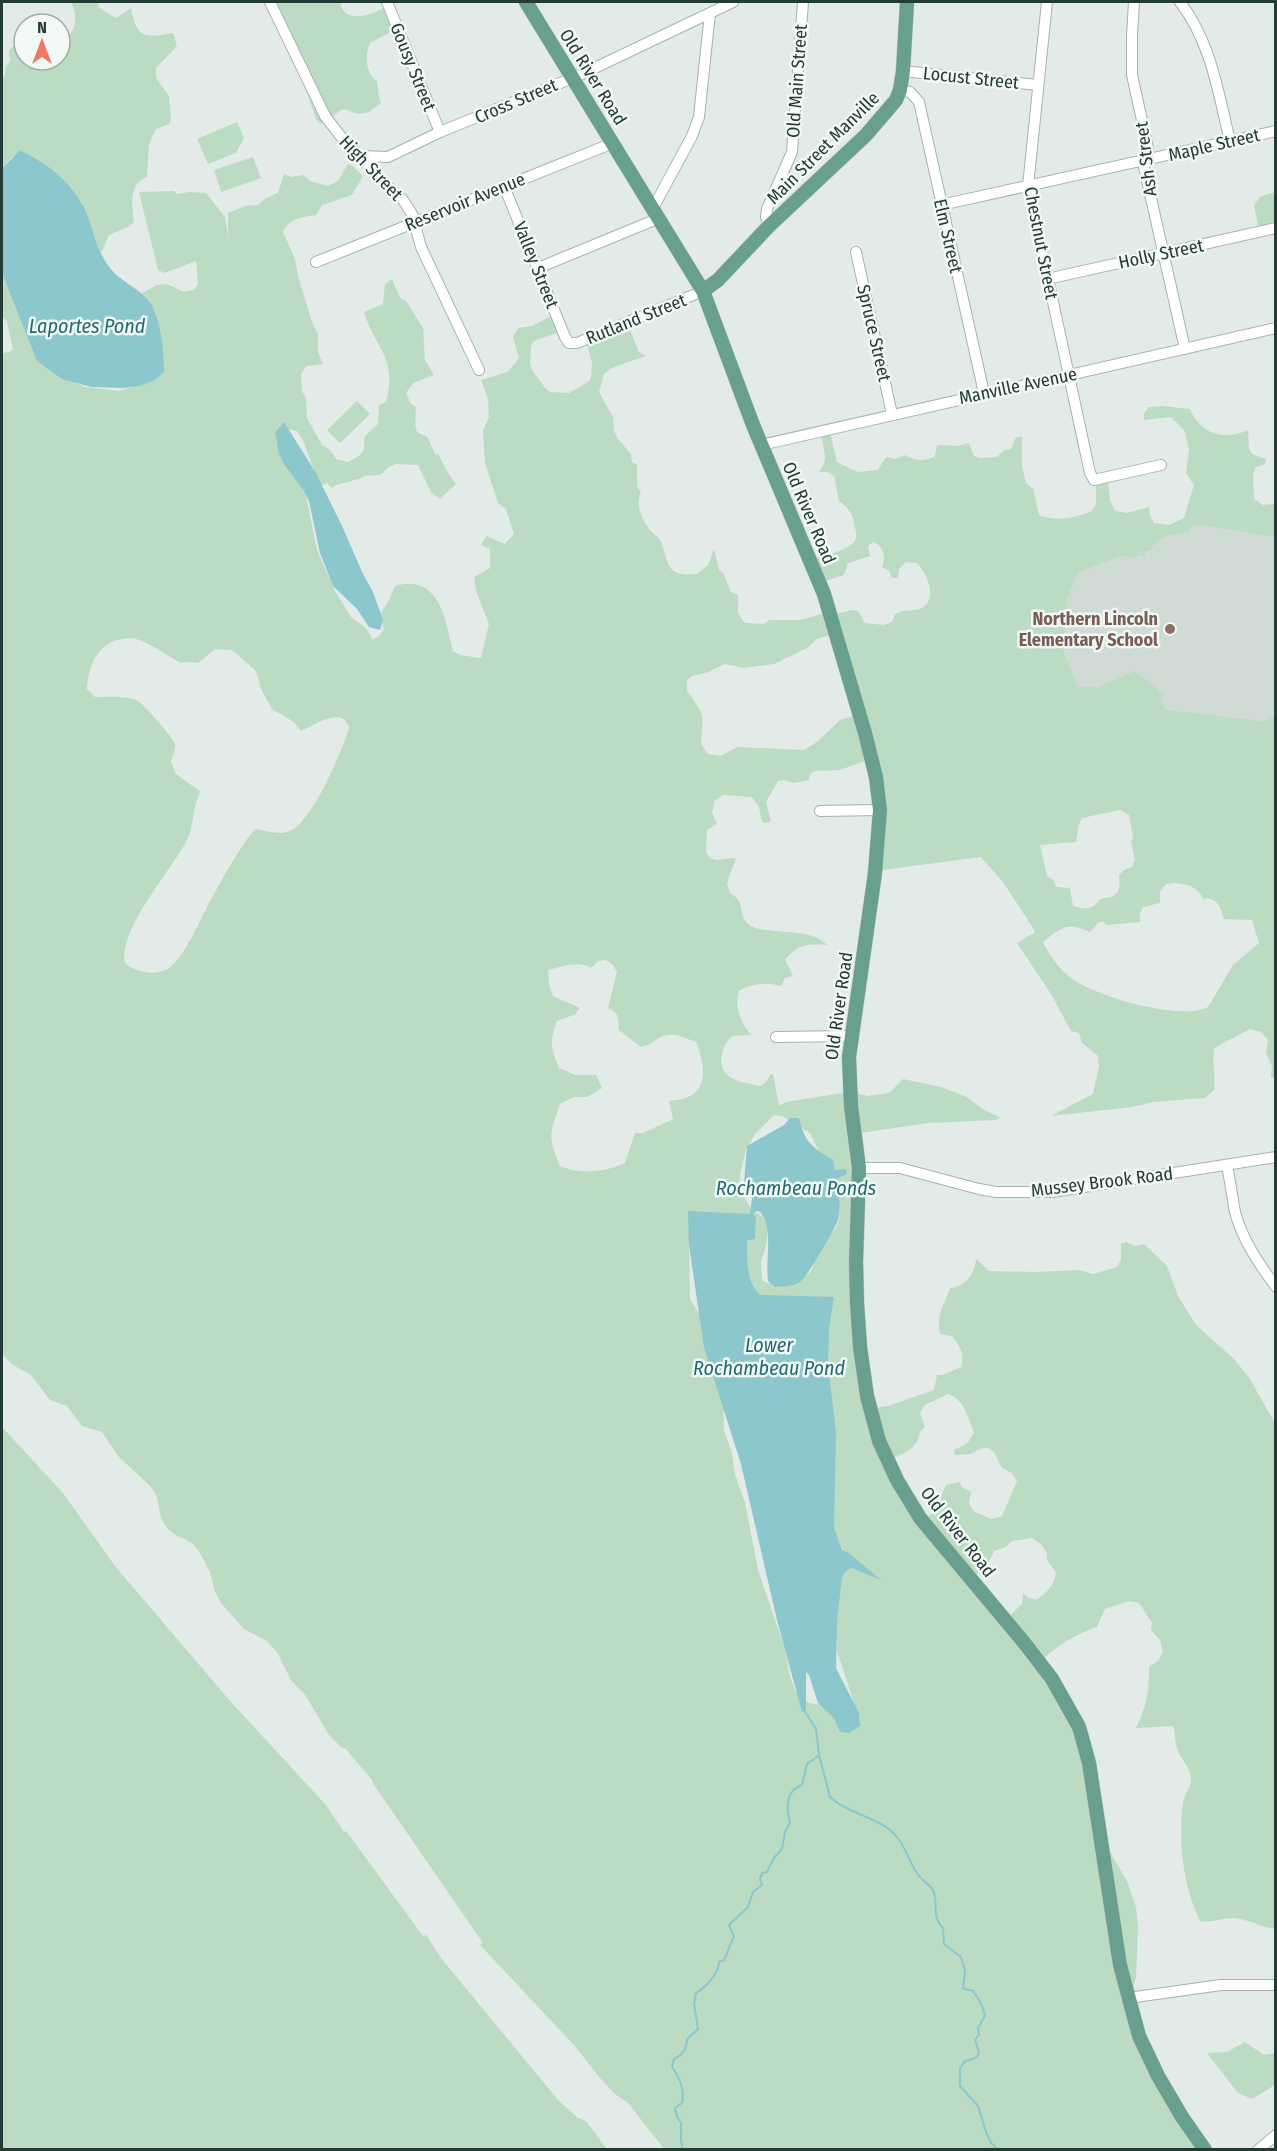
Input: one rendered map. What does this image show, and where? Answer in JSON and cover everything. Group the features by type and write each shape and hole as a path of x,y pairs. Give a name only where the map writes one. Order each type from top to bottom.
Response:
{"main road":[{"name":"Old River Road","path":"526,2 703,291 761,445 824,594 865,733 876,777 880,810 876,866 848,1075 859,1168 856,1262 860,1347 867,1396 879,1441 897,1480 920,1518 1052,1679 1079,1727 1089,1763 1120,1965 1139,2036 1158,2076 1205,2150"},
{"name":"Main Street Manville","path":"703,291 718,280 769,226 866,135 896,100 903,71 907,2"}],"street":[{"name":"High Street","path":"270,2 325,117 352,151 361,156 375,175 403,200 412,214 421,247 479,370"},
{"name":"Gousy Street","path":"387,2 440,132"},
{"name":"Cross Street","path":"361,156 388,157 440,132 572,78 733,2"},
{"name":"Old Main Street","path":"769,226 766,217 767,208 792,152 803,2"},
{"name":"Chestnut Street","path":"1047,2 1028,186 1090,473 1094,480 1161,465"},
{"name":"Ash Street","path":"1134,2 1131,63 1147,143 1145,176 1185,349"},
{"path":"1180,2 1189,13 1208,50 1230,141"},
{"path":"538,268 654,214 699,117 710,13"},
{"name":"Locust Street","path":"903,71 1038,86"},
{"name":"Elm Street","path":"900,90 910,92 919,102 984,393"},
{"name":"Maple Street","path":"941,205 1275,131"},
{"name":"Reservoir Avenue","path":"316,262 613,143"},
{"name":"Valley Street","path":"504,186 569,343"},
{"name":"Holly Street","path":"1047,279 1275,228"},
{"name":"Spruce Street","path":"856,252 892,414"},
{"name":"Rutland Street","path":"569,343 577,342 703,291"},
{"name":"Manville Avenue","path":"761,445 1275,328"},
{"path":"820,811 880,810"},
{"path":"776,1037 852,1036"},
{"name":"Mussey Brook Road","path":"859,1168 900,1168 979,1190 1052,1192 1275,1157"},
{"path":"1227,1165 1236,1213 1245,1238 1275,1287"},
{"path":"1128,1998 1221,1985 1275,1985"},
{"path":"1258,2150 1275,2135"}],"shaded area":[{"name":"Northern Lincoln Elementary School","path":"1199,525 1275,537 1275,716 1264,721 1171,712 1163,707 1134,671 1098,687 1078,687 1062,645 1068,613 1066,602 1078,573 1121,556 1135,558 1151,550 1155,543 1167,534 1189,533 1191,526"}],"green space":[{"path":"71,2 98,2 99,8 116,18 131,8 139,31 155,36 173,33 177,46 156,68 156,78 169,96 171,120 169,124 156,129 149,144 147,177 141,180 134,190 134,222 109,235 99,253 88,224 69,198 22,154 11,158 2,175 2,79 10,61 9,50 12,47 12,72 72,72 72,31 75,24 75,13"},
{"path":"267,2 340,2 342,9 352,16 365,15 384,8 396,29 370,43 367,53 368,69 377,81 381,103 369,112 358,114 343,109 320,124 316,119 300,72"},
{"path":"237,122 244,138 236,153 208,164 197,139"},
{"path":"253,157 261,178 221,192 214,170"},
{"path":"348,164 363,176 352,195 322,205 316,215 293,221 283,232 295,259 312,322 318,334 318,352 323,364 306,366 301,374 307,418 322,445 330,450 336,459 348,462 364,450 364,437 378,424 379,405 386,402 389,374 384,354 364,312 383,304 385,284 392,279 400,298 406,301 423,328 425,360 434,375 413,383 406,393 411,404 416,407 417,432 427,437 456,484 440,499 431,492 418,465 396,464 380,475 364,476 332,488 327,483 320,486 304,443 297,431 283,428 276,435 276,441 285,457 302,477 317,550 335,591 351,617 366,628 373,640 384,629 380,615 395,586 410,584 422,586 438,602 453,651 460,655 481,658 489,624 476,591 474,577 490,568 490,549 481,545 486,536 505,544 514,534 506,509 498,503 485,463 483,431 489,417 488,399 481,380 508,372 519,358 513,337 518,328 532,326 553,315 560,332 534,341 531,346 530,364 546,389 551,392 569,393 588,382 591,378 592,362 586,341 628,325 639,352 646,356 614,367 604,374 599,392 613,417 614,431 618,439 631,454 632,462 637,465 637,486 641,493 639,505 642,518 659,538 669,566 678,573 697,574 708,565 714,549 719,570 723,573 731,592 738,595 738,613 745,623 763,624 770,620 801,620 828,612 831,615 852,610 858,611 865,623 884,625 892,622 895,614 919,609 929,600 928,580 917,563 906,562 899,569 898,578 892,578 889,571 882,567 884,556 882,549 873,542 868,546 870,556 848,563 844,575 822,582 809,560 843,549 856,538 852,516 847,507 839,501 834,476 827,472 818,472 825,459 821,435 830,432 837,462 858,472 878,470 886,457 895,459 905,455 920,460 931,458 935,456 937,445 958,446 969,443 974,456 997,457 1003,451 1011,449 1016,437 1022,437 1022,466 1026,483 1033,489 1039,515 1059,519 1080,516 1092,511 1096,504 1096,482 1108,481 1110,500 1115,511 1127,513 1149,507 1154,523 1169,525 1184,518 1194,485 1186,473 1189,449 1184,430 1171,417 1144,420 1144,413 1149,407 1190,409 1194,418 1206,430 1222,435 1248,430 1249,448 1252,454 1266,459 1265,464 1256,467 1253,474 1254,499 1263,505 1275,504 1275,537 1199,525 1191,526 1189,533 1162,538 1151,550 1145,552 1145,557 1121,556 1078,573 1066,602 1068,613 1062,646 1078,687 1098,687 1134,671 1163,696 1162,705 1170,711 1264,721 1275,716 1275,1078 1271,1077 1272,1066 1266,1053 1268,1040 1261,1032 1250,1029 1214,1048 1214,1090 1205,1098 1153,1102 1132,1107 1051,1116 1093,1094 1099,1066 1098,1056 1082,1043 1079,1033 1071,1031 1051,994 1017,943 1035,931 1003,882 981,857 875,871 879,822 870,759 840,770 815,771 810,774 809,780 794,783 785,780 778,781 766,802 771,821 765,823 762,822 759,807 752,797 723,795 714,801 712,813 717,824 707,830 706,852 710,858 716,860 736,858 727,883 730,893 739,902 745,921 749,925 764,930 813,936 827,945 804,946 790,954 785,960 793,976 785,978 781,986 760,984 739,991 737,1003 739,1014 751,1035 732,1036 724,1047 722,1066 729,1076 760,1086 773,1074 779,1106 786,1102 849,1092 868,1096 889,1093 903,1079 941,1087 967,1097 981,1108 1001,1118 928,1123 854,1134 855,1252 871,1409 891,1405 934,1390 937,1375 943,1375 961,1367 962,1354 959,1347 952,1336 940,1334 939,1320 950,1288 968,1279 974,1270 976,1259 989,1271 1080,1270 1093,1274 1117,1267 1121,1260 1121,1244 1126,1242 1135,1246 1144,1244 1167,1266 1178,1296 1196,1325 1234,1359 1248,1376 1275,1423 1275,1929 1233,1918 1200,1921 1194,1907 1183,1864 1181,1833 1183,1803 1190,1784 1190,1773 1178,1752 1173,1726 1136,1728 1147,1698 1149,1667 1158,1661 1163,1652 1160,1640 1151,1630 1152,1623 1139,1603 1129,1601 1105,1609 1097,1627 1067,1641 1040,1661 1075,1722 1106,1845 1127,1881 1136,1907 1138,1928 1136,1977 1134,1985 1125,1988 1127,2007 1202,2149 664,2149 628,2103 615,2094 600,2078 574,2045 480,1945 483,1943 372,1780 345,1748 329,1735 306,1696 291,1680 277,1652 267,1641 244,1629 221,1603 215,1592 210,1572 199,1551 192,1543 167,1528 161,1518 157,1497 152,1488 118,1456 102,1432 82,1426 67,1406 50,1400 31,1375 13,1365 2,1354 2,353 13,349 7,322 2,316 2,264 59,375 85,387 119,391 132,387 162,361 158,325 151,309 140,294 157,285 167,284 184,292 194,290 198,284 196,261 165,273 158,270 139,192 206,193 225,217 228,236 228,213 245,206 258,205 266,198 278,193 284,174 292,177 303,175 310,181 328,186 338,181","holes":["834,634 857,715 840,720 817,742 804,750 738,747 720,756 708,754 701,744 702,716 687,691 687,680 725,664 743,668 774,664 807,648 817,639","133,638 145,642 181,663 198,663 215,649 232,650 255,670 261,689 272,709 294,722 301,731 320,721 335,717 346,721 349,728 333,769 306,816 288,832 275,833 255,829 230,866 191,939 175,963 164,971 152,973 140,971 125,963 129,934 147,901 187,840 201,792 176,774 171,762 175,744 141,703 123,697 95,697 87,689 93,661 101,649 118,640","1120,810 1129,815 1135,860 1132,867 1119,875 1117,893 1100,899 1092,907 1085,908 1073,906 1070,888 1057,887 1047,876 1040,845 1076,842 1082,818","1176,883 1190,886 1196,889 1204,900 1205,898 1216,902 1224,919 1252,920 1259,943 1233,965 1208,1007 1195,1011 1159,1009 1138,1005 1099,992 1071,978 1055,962 1043,942 1065,928 1076,927 1090,932 1099,922 1107,925 1140,922 1143,907 1160,903 1160,892 1166,884","606,960 617,972 608,1008 616,1014 619,1030 641,1047 667,1035 680,1036 696,1042 703,1072 700,1087 695,1093 684,1099 669,1101 673,1119 643,1133 635,1133 625,1163 609,1169 576,1171 560,1166 553,1148 552,1129 560,1104 574,1097 587,1097 602,1088 596,1075 575,1075 559,1068 552,1044 554,1028 557,1021 576,1014 580,1008 553,996 548,970 576,964 591,968 598,961","774,1115 782,1116 810,1133 840,1194 839,1220 836,1228 823,1243 810,1272 798,1282 767,1283 762,1280 761,1262 767,1242 767,1226 762,1216 752,1210 739,1189 746,1149 755,1134","698,1215 753,1232 751,1240 745,1243 746,1296 835,1490 831,1530 850,1561 834,1584 837,1651 853,1700 828,1706 809,1703 795,1691 785,1649 758,1570 745,1503 724,1431 723,1386 711,1334 690,1299 689,1238","948,1394 962,1405 974,1432 968,1443 954,1450 955,1455 970,1454 982,1448 988,1448 994,1452 1002,1468 1012,1473 1017,1481 1002,1516 991,1519 973,1511 969,1503 971,1492 963,1488 959,1482 946,1485 940,1506 924,1520 888,1460 909,1450 916,1443 920,1432 925,1427 920,1413 925,1405","1032,1538 1042,1545 1047,1554 1047,1560 1056,1573 1049,1588 1036,1600 1023,1593 1022,1604 1007,1618 973,1578 988,1564 994,1551 1006,1547 1012,1541"]},
{"path":"1275,192 1275,232 1260,235 1254,205 1260,197"},
{"path":"357,401 370,414 340,443 327,430"},
{"path":"2,1427 63,1493 115,1566 230,1701 326,1805 423,1936 426,1935 441,1958 558,2100 578,2118 586,2121 607,2149 2,2149"},
{"path":"1245,2042 1264,2055 1275,2053 1275,2085 1252,2099 1238,2093 1207,2053 1227,2052"}],"water":[{"name":"Laportes Pond","path":"20,150 48,167 72,189 84,208 100,251 111,270 148,300 156,315 163,354 164,372 153,381 123,388 91,387 62,379 37,361 2,273 2,172"},
{"path":"284,422 316,473 373,592 383,620 380,630 369,627 357,609 333,586 320,553 309,501 279,454 275,433"},
{"name":"Lower Rochambeau Pond","path":"790,1118 799,1118 807,1139 815,1148 833,1160 835,1170 846,1169 847,1174 838,1178 840,1204 838,1220 821,1252 802,1280 793,1285 775,1287 768,1281 767,1227 760,1212 756,1211 753,1214 756,1218 755,1239 747,1241 747,1263 752,1284 760,1295 834,1297 829,1328 828,1364 836,1433 834,1528 842,1550 849,1553 881,1580 852,1568 847,1570 842,1577 837,1621 836,1668 859,1713 860,1726 849,1733 840,1732 834,1718 818,1703 806,1672 806,1709 802,1712 777,1620 741,1464 704,1348 689,1245 688,1211 750,1214 752,1198 745,1193 744,1182 747,1146 784,1125"}],"waterway":[{"path":"804,1710 816,1729 819,1755 830,1797 846,1808 890,1830 897,1837 917,1873 933,1890 937,1919 943,1928 944,1944 961,1957 965,1971 963,1988 972,1990 985,2016 978,2028 979,2035 975,2040 979,2052 977,2057 964,2062 960,2069 960,2086 978,2106 986,2132 991,2143 998,2150"},
{"path":"683,2150 681,2123 675,2108 682,2103 682,2089 672,2067 674,2059 685,2049 687,2039 698,2029 694,2003 696,1993 711,1980 717,1971 719,1962 724,1960 734,1936 729,1925 748,1907 753,1892 762,1885 760,1879 762,1873 767,1872 782,1849 785,1832 790,1823 788,1801 792,1791 802,1785 807,1764 818,1756"}],"place":[{"name":"Northern Lincoln Elementary School","path":"1170,629"}],"water label":[{"name":"Rochambeau Ponds","path":"796,1188"}]}
